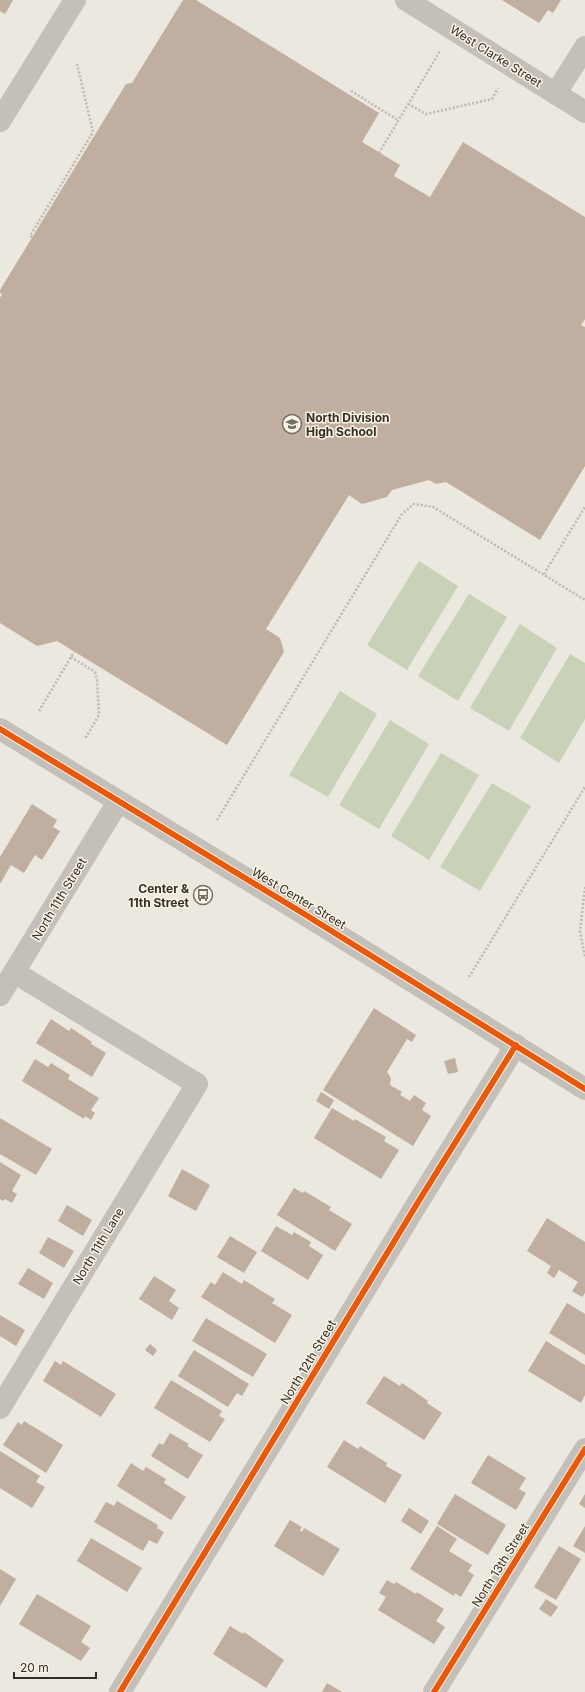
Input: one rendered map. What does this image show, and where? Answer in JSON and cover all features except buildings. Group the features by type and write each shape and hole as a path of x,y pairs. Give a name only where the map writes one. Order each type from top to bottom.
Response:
{"street":[{"path":"0,121 75,0"},
{"name":"West Clarke Street","path":"406,0 585,112"},
{"path":"556,93 585,47"},
{"name":"West Center Street","path":"0,729 301,912 585,1089"},
{"name":"North 11th Street","path":"0,995 118,802"},
{"name":"North 11th Lane","path":"0,1408 197,1084 14,972"},
{"name":"North 12th Street","path":"120,1692 416,1206 516,1045"},
{"name":"North 13th Street","path":"434,1692 585,1449"}],"path":[{"path":"379,152 440,51"},
{"path":"32,237 30,236 94,133 77,64"},
{"path":"408,104 426,114 492,99 499,87"},
{"path":"351,91 398,120"},
{"path":"217,820 402,514 414,504 433,507 585,600"},
{"path":"544,574 585,507"},
{"path":"39,711 74,652"},
{"path":"71,657 95,672 97,681 99,715 85,739"},
{"path":"469,977 585,786"},
{"path":"585,887 580,931 585,958"}],"green space":[{"path":"419,561 458,586 407,670 367,645"},
{"path":"469,594 507,617 458,701 418,676"},
{"path":"520,624 557,648 509,731 470,708"},
{"path":"570,654 585,663 585,719 559,763 520,738"},
{"path":"340,691 377,714 328,797 289,775"},
{"path":"390,720 429,744 379,829 339,805"},
{"path":"441,753 479,775 429,860 391,836"},
{"path":"492,783 531,806 480,891 440,867"}],"cycle path":[{"path":"0,729 301,912 585,1089"},
{"path":"120,1692 420,1199 516,1045"},
{"path":"434,1692 585,1449"}],"place":[{"name":"North Division High School","path":"292,424"},
{"name":"Center & 11th Street","path":"203,895"}]}
